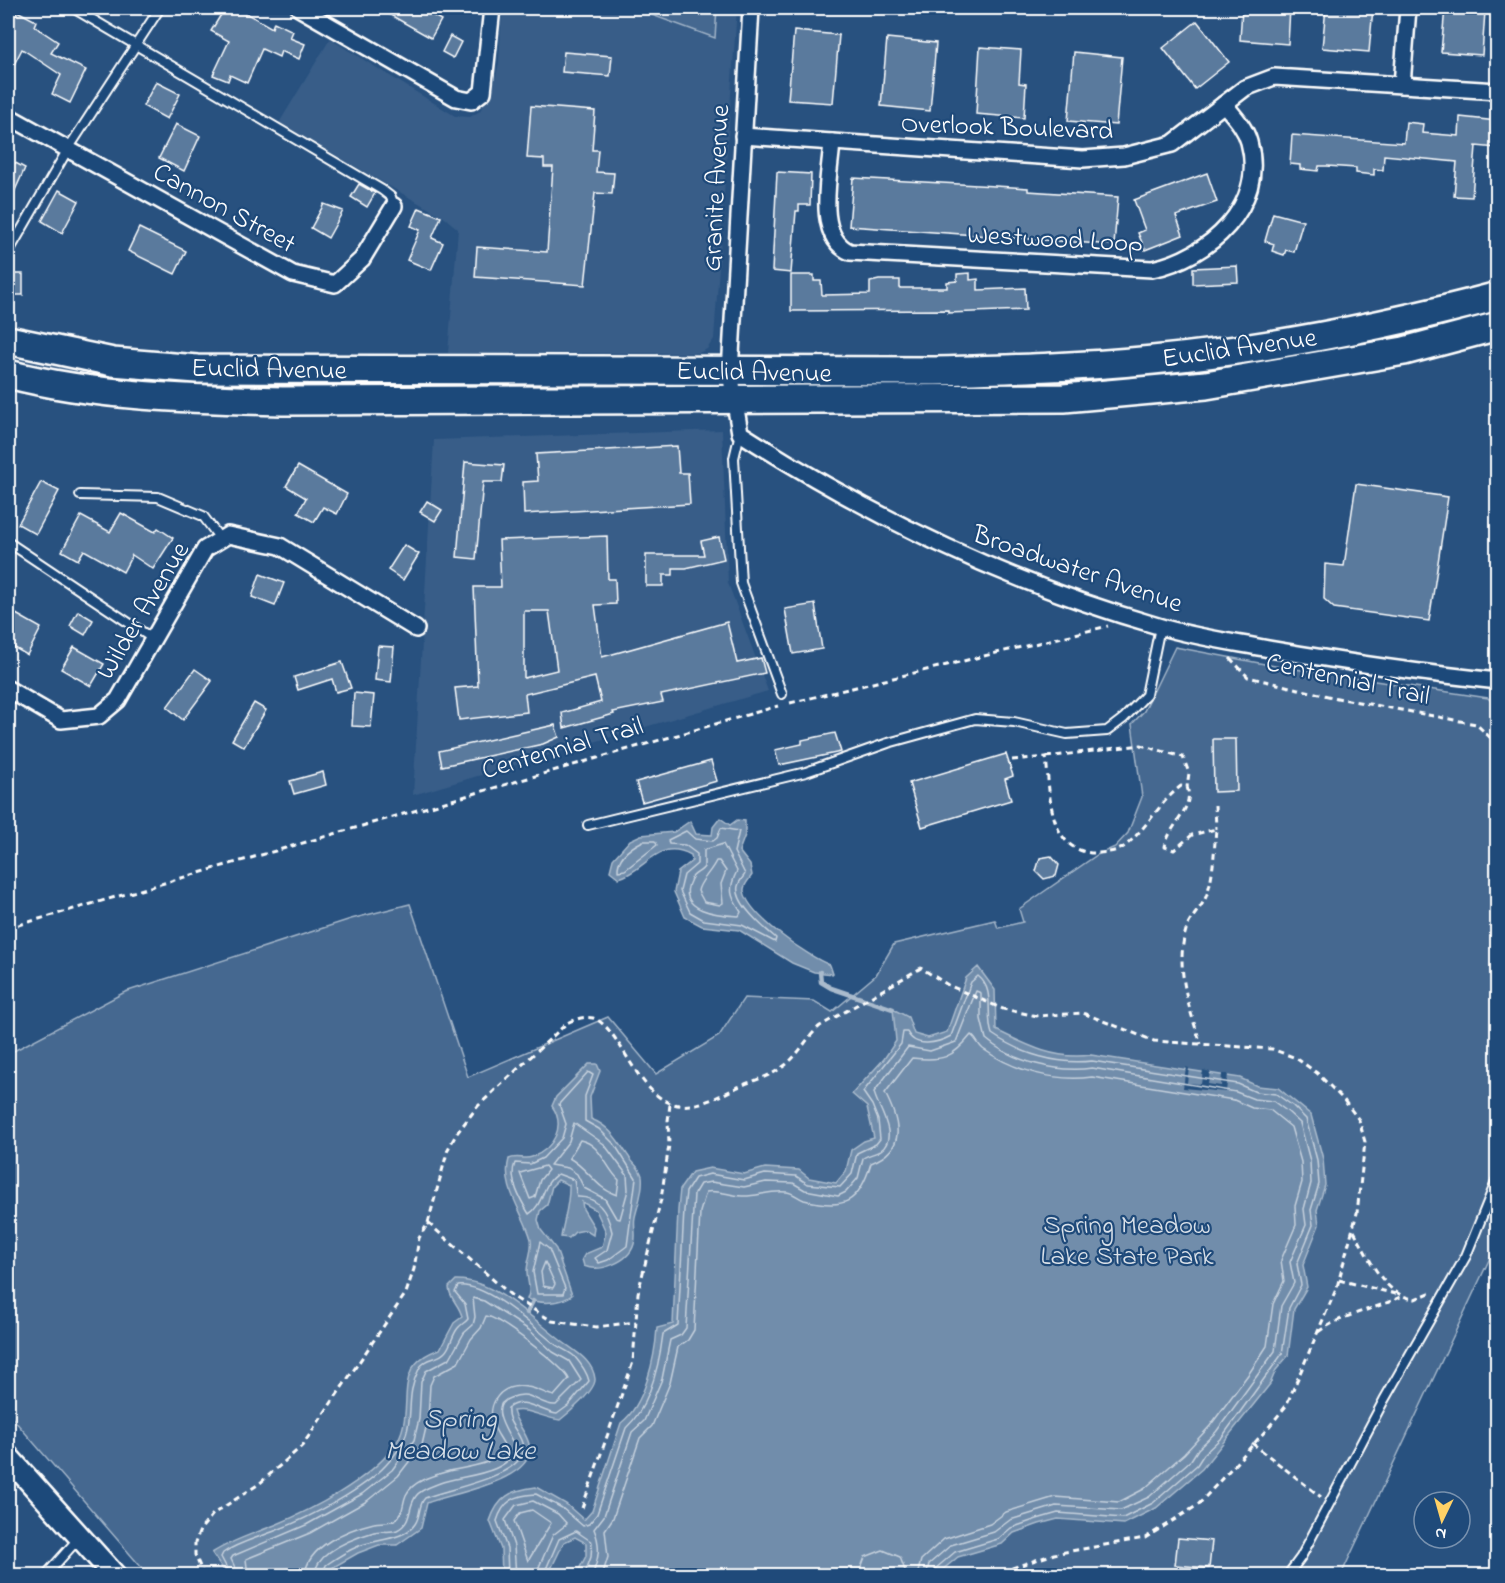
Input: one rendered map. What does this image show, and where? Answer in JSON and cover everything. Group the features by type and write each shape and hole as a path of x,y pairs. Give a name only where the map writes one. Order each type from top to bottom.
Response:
{"highway":[{"name":"Euclid Avenue","path":"8,340 113,362 197,369 730,372 958,370 1153,360 1336,333 1497,296"},
{"name":"Euclid Avenue","path":"8,374 84,388 172,399 283,401 1064,398 1206,385 1404,351 1497,326"},
{"path":"281,369 283,401"}],"street":[{"path":"299,8 456,98 471,101 483,92 492,8"},
{"name":"Granite Avenue","path":"732,399 730,372 751,8"},
{"path":"1402,85 1408,8"},
{"name":"Overlook Boulevard","path":"743,136 1083,159 1124,156 1172,144 1245,88 1274,77 1497,91"},
{"name":"Westwood Loop","path":"832,142 828,226 836,243 850,252 1152,269 1177,262 1203,249 1225,231 1243,200 1250,173 1249,141 1239,121 1224,104"},
{"name":"Cannon Street","path":"8,116 292,274 336,284 362,259 394,206"},
{"path":"732,399 740,433"},
{"name":"Broadwater Avenue","path":"740,433 853,501 929,541 997,572 1130,618 1160,627 1388,670 1497,681"},
{"name":"Wilder Avenue","path":"8,689 61,720 99,716 118,700 205,549 228,536 280,546 416,629"},
{"path":"8,1457 115,1575"}],"lane":[{"path":"73,8 382,190 391,196 394,206"},
{"path":"8,253 68,149 160,8"},
{"path":"740,433 734,458 741,583 782,694"},
{"path":"80,495 158,497 202,516 221,540"},
{"path":"8,542 153,639"},
{"path":"588,825 806,772 888,743 975,719 1014,722 1067,734 1107,731 1124,718 1146,695 1160,627"},
{"path":"1287,1575 1301,1557 1466,1256 1497,1177"},
{"path":"45,1575 80,1537"}],"path":[{"name":"Centennial Trail","path":"8,928 770,708 1103,628 1130,618"},
{"name":"Centennial Trail","path":"1225,653 1248,677 1332,697 1476,724 1497,745"},
{"path":"1012,760 1141,745 1183,757 1189,773 1187,787 1190,794 1165,847 1174,850 1192,836 1215,829"},
{"path":"1046,757 1055,824 1061,836 1076,849 1090,853 1122,849 1139,834 1176,790 1181,786 1187,787"},
{"path":"1201,1044 1188,1000 1181,955 1186,928 1207,895 1214,863 1215,805"},
{"path":"204,1575 195,1555 195,1542 200,1530 213,1514 259,1484 302,1446 406,1293 414,1269 419,1238 428,1223 448,1149 457,1133 478,1106 567,1023 578,1018 594,1018 610,1032 640,1078 670,1104 690,1106 766,1077 785,1066 807,1037 820,1026 883,992 911,972 921,968 948,985 1003,1009 1037,1016 1083,1013 1154,1041 1272,1049 1296,1058 1317,1073 1343,1099 1359,1120 1365,1142 1353,1229 1339,1280 1286,1406 1198,1505 1145,1538 1054,1554 988,1575"},
{"path":"582,1509 633,1362 638,1293 661,1199 669,1145 670,1104"},
{"path":"428,1223 512,1296 552,1321 596,1327 636,1322"},
{"path":"1353,1229 1382,1277 1395,1292 1415,1299 1448,1287"},
{"path":"1339,1280 1404,1295"},
{"path":"1317,1333 1342,1316 1385,1304 1404,1295"},
{"path":"1252,1443 1329,1504"}],"shaded area":[{"path":"502,8 737,8 714,339 707,349 699,353 448,353 458,229 445,218 279,123 330,39 455,116 470,117 480,111 495,79 499,63"},
{"path":"722,430 728,583 768,691 413,795 434,440"}],"green space":[{"path":"633,8 717,8 715,38"},
{"name":"Spring Meadow Lake State Park","path":"1175,647 1275,666 1488,698 1497,707 1497,1243 1341,1575 148,1575 8,1413 8,1054 125,992 351,919 410,904 468,1077 608,1017 656,1074 719,1036 744,998 814,1001 832,1012 876,975 894,944 995,920 998,928 1023,922 1019,909 1097,855 1115,847 1128,833 1142,797 1132,724 1144,711"}],"water":[{"path":"720,818 730,825 737,820 745,821 745,835 739,851 750,865 752,875 744,889 748,901 756,912 780,934 820,961 830,965 833,974 814,972 792,963 739,930 702,926 685,917 674,892 678,872 692,861 691,855 669,850 652,857 637,869 619,878 610,871 613,859 630,840 641,835 674,832 690,821 696,834 712,835 713,827"},
{"name":"Spring Meadow Lake","path":"978,967 995,990 996,1030 1019,1041 1054,1054 1091,1055 1240,1078 1257,1086 1278,1088 1311,1115 1323,1159 1325,1185 1317,1210 1319,1225 1303,1265 1307,1287 1294,1309 1288,1356 1276,1370 1270,1384 1202,1469 1156,1508 1124,1524 1058,1519 1039,1524 1014,1533 1002,1544 958,1557 935,1576 895,1575 882,1572 879,1576 576,1575 586,1556 586,1543 575,1537 564,1542 548,1575 502,1575 501,1549 490,1521 501,1500 519,1490 536,1487 566,1504 584,1520 592,1511 621,1423 636,1405 647,1380 657,1328 673,1324 680,1189 692,1172 710,1168 744,1174 765,1168 799,1170 809,1178 836,1183 846,1171 851,1150 864,1141 874,1138 867,1107 852,1094 884,1059 896,1041 893,1009 908,1017 914,1034 928,1038 947,1032 966,978"},
{"path":"589,1064 597,1064 600,1071 590,1097 591,1119 613,1135 642,1176 635,1220 635,1241 631,1250 620,1261 606,1267 584,1266 582,1259 585,1254 602,1247 606,1232 596,1210 582,1202 583,1209 594,1227 593,1235 585,1230 575,1232 569,1238 561,1237 568,1204 569,1185 558,1180 552,1186 547,1205 540,1211 538,1220 541,1230 556,1249 572,1295 556,1302 532,1301 527,1299 529,1289 527,1268 531,1239 508,1180 509,1159 532,1157 552,1143 558,1129 558,1121 552,1106 556,1097"},
{"name":"Spring Meadow Lake","path":"456,1280 470,1281 484,1286 511,1301 586,1360 595,1379 587,1395 560,1420 525,1411 513,1411 529,1444 528,1457 520,1467 490,1484 427,1503 421,1528 397,1545 379,1545 358,1553 330,1569 327,1575 227,1575 212,1553 339,1493 369,1472 393,1448 401,1434 408,1378 413,1367 423,1357 440,1349 454,1323 462,1317 449,1291 449,1287"}],"pier":[{"path":"1186,1067 1189,1068 1187,1083 1201,1084 1203,1070 1210,1072 1208,1084 1221,1086 1222,1074 1228,1074 1226,1092 1183,1088"}],"building":[{"path":"225,8 237,8 272,28 274,22 293,31 290,38 305,44 299,59 281,51 279,57 262,49 247,83 230,75 228,81 213,75 229,41 211,31"},
{"path":"378,8 420,8 441,20 431,38"},
{"path":"1242,8 1290,8 1288,44 1240,40"},
{"path":"1326,8 1373,8 1369,52 1322,48"},
{"path":"1445,8 1485,11 1482,55 1441,52"},
{"path":"17,11 36,21 34,26 58,42 51,53 86,70 70,103 52,94 61,75 22,49 8,76 8,29"},
{"path":"1197,21 1229,62 1195,89 1163,48"},
{"path":"794,31 839,35 833,103 788,100"},
{"path":"450,36 461,42 453,58 442,52"},
{"path":"887,38 936,43 930,111 881,106"},
{"path":"980,47 1021,50 1019,83 1026,84 1024,118 976,114"},
{"path":"564,52 612,56 610,76 562,72"},
{"path":"1074,52 1122,57 1116,125 1068,121"},
{"path":"156,82 180,94 167,119 143,106"},
{"path":"531,106 595,111 592,150 598,150 596,172 614,173 612,194 595,193 585,285 475,277 477,247 547,252 553,167 544,167 544,159 527,158"},
{"path":"1460,117 1497,121 1497,148 1476,146 1472,197 1454,196 1457,162 1384,155 1383,170 1374,169 1374,175 1356,173 1356,168 1319,166 1318,171 1300,169 1300,165 1290,164 1292,135 1404,143 1406,122 1423,124 1422,133 1459,136"},
{"path":"176,124 200,136 184,171 159,158"},
{"path":"8,159 25,168 8,206"},
{"path":"777,172 811,174 810,205 799,205 799,211 796,211 791,273 772,271"},
{"path":"1207,173 1217,202 1176,216 1183,235 1145,250 1138,233 1145,230 1134,200"},
{"path":"853,178 1028,188 1028,191 1118,197 1114,245 849,226"},
{"path":"359,184 375,193 367,207 351,197"},
{"path":"59,190 79,201 62,233 42,221"},
{"path":"324,204 343,211 328,238 311,228"},
{"path":"419,208 441,217 432,238 443,243 431,270 407,260 420,230 411,226"},
{"path":"1273,213 1303,221 1294,252 1286,250 1284,255 1272,251 1274,244 1265,241"},
{"path":"139,228 186,251 175,274 128,251"},
{"path":"1237,266 1238,282 1193,284 1193,268"},
{"path":"970,273 970,280 978,279 978,290 1025,288 1026,310 948,313 948,310 791,311 791,275 814,275 814,281 821,281 822,295 870,294 870,282 879,280 900,280 900,288 947,288 947,282 957,281 957,274"},
{"path":"8,274 23,274 23,295 8,295"},
{"path":"677,446 679,473 688,473 690,504 524,514 523,482 538,481 536,454"},
{"path":"465,462 504,465 502,482 483,482 476,559 457,557"},
{"path":"298,466 347,494 337,514 323,507 314,522 298,513 306,498 286,486"},
{"path":"41,482 59,491 36,534 18,524"},
{"path":"1356,484 1448,497 1429,621 1334,608 1324,599 1325,564 1344,566"},
{"path":"427,501 442,510 435,521 420,512"},
{"path":"121,513 155,532 158,528 173,538 153,569 132,555 123,572 84,550 78,560 62,551 81,516 110,532"},
{"path":"607,536 608,579 615,579 616,604 595,605 602,657 727,622 737,663 761,658 765,673 661,695 663,702 613,712 614,714 564,728 562,713 601,702 595,677 525,694 527,712 459,720 455,688 478,686 474,587 501,587 499,540","holes":["524,611 549,611 557,670 524,678"]},
{"path":"719,537 724,559 686,568 673,568 673,575 663,575 663,586 646,586 646,555 704,555 701,541"},
{"path":"404,545 419,554 403,580 388,570"},
{"path":"260,574 284,583 275,606 252,597"},
{"path":"815,604 822,649 793,654 785,609"},
{"path":"78,611 93,620 85,635 70,626"},
{"path":"16,614 41,628 27,655 8,644 8,616 13,619"},
{"path":"378,646 394,647 391,682 375,680"},
{"path":"74,647 104,664 91,686 61,669"},
{"path":"342,662 351,688 336,692 332,679 298,690 294,677"},
{"path":"195,669 212,681 183,720 167,707"},
{"path":"354,693 374,695 371,727 352,726"},
{"path":"254,703 266,710 244,747 232,740"},
{"path":"555,725 559,737 543,744 442,766 439,751"},
{"path":"835,733 841,752 779,765 775,750 802,744 802,740"},
{"path":"1213,739 1236,739 1237,791 1214,792"},
{"path":"1006,754 1013,776 1005,779 1011,800 922,827 909,783"},
{"path":"711,761 717,781 642,802 636,782"},
{"path":"323,772 326,785 294,794 290,781"},
{"path":"1051,856 1059,865 1056,876 1044,879 1036,871 1040,858"},
{"path":"1178,1538 1212,1541 1209,1568 1175,1565"}],"waterway":[{"path":"820,972 821,982 831,988 893,1009"},
{"path":"527,1313 533,1301"}]}
